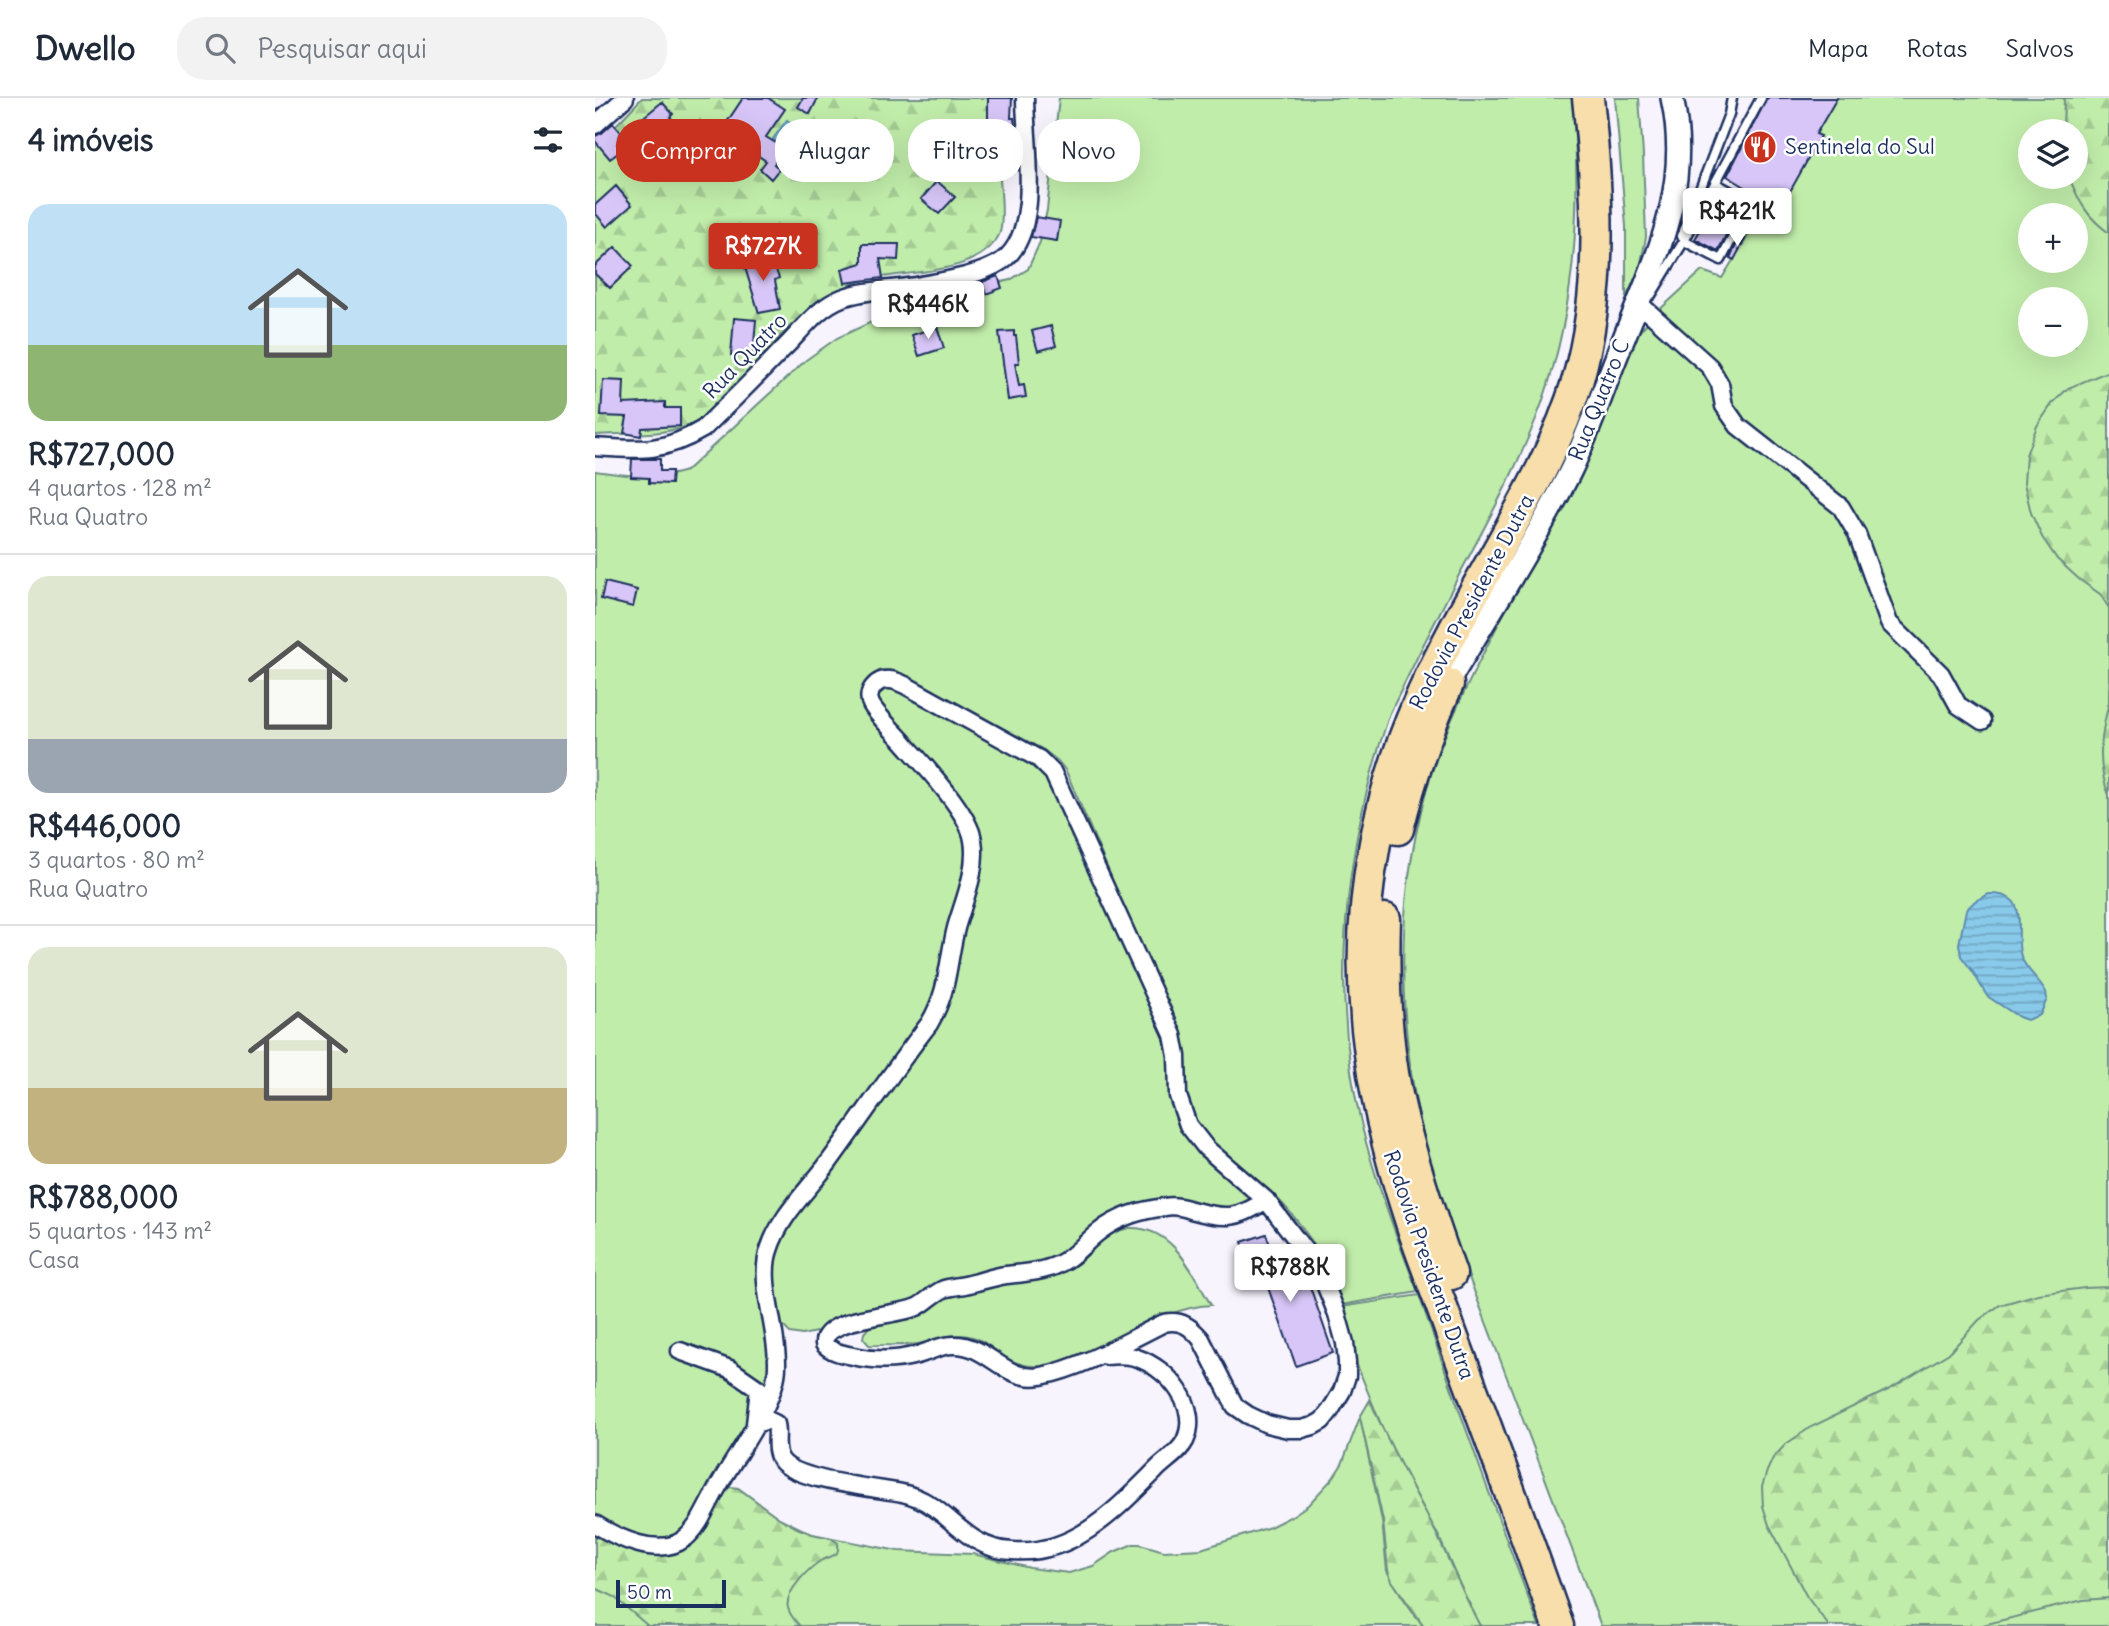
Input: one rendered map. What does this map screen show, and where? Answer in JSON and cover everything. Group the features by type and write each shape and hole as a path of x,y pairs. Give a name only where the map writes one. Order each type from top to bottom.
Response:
{"highway":[{"name":"Rodovia Presidente Dutra","path":"1558,1626 1405,1204 1373,1079 1362,972 1374,844 1390,778 1411,715 1450,635 1549,453 1573,391 1584,353 1593,299 1598,218 1588,98"},
{"name":"Rodovia Presidente Dutra","path":"1579,1626 1463,1311 1424,1193 1397,1093 1385,1005 1384,957 1390,863 1402,811 1433,719 1478,620 1565,459 1595,385 1613,295 1618,229 1608,98"}],"street":[{"path":"595,125 625,98"},
{"name":"Rua Quatro","path":"595,447 656,449 687,439 703,429 786,347 810,319 825,307 842,298 923,285 970,274 989,268 1009,255 1021,236 1027,206 1025,98"},
{"name":"Rua Quatro C","path":"1450,679 1570,472 1646,285 1672,209 1677,183 1678,133 1672,98"},
{"path":"1643,307 1710,368 1720,384 1724,406 1738,426 1841,507 1857,534 1889,623 1941,674 1958,705 1982,721"},
{"path":"595,1524 614,1536 640,1544 664,1545 685,1539 699,1522 774,1388 777,1376 775,1333 765,1271 769,1248 782,1220 827,1165 939,1008 944,994 950,951 974,862 973,838 961,813 872,705 871,692 880,681 890,680 905,685 1039,759 1053,774 1173,1035 1177,1056 1178,1096 1188,1125 1206,1148 1266,1200 1316,1263 1337,1314 1345,1343 1347,1376 1337,1401 1322,1421 1302,1429 1288,1429 1267,1424 1235,1406 1201,1339 1193,1330 1177,1321 1164,1323 1096,1356 1055,1372 1030,1377 1007,1371 975,1349 962,1345 942,1346 897,1359 878,1360 831,1350 824,1344 823,1340 831,1329 875,1315 915,1308 946,1288 1059,1264 1101,1230 1138,1212 1178,1206 1227,1218 1251,1210 1266,1200"},
{"path":"680,1351 730,1369 759,1389 755,1424"},
{"path":"755,1424 768,1420 776,1424 778,1455 786,1466 812,1476 923,1499 981,1544 1010,1551 1041,1549 1070,1540 1103,1520 1174,1454 1186,1439 1189,1422 1185,1403 1168,1378 1137,1358 1096,1356"}],"lane":[{"path":"1670,265 1729,114 1732,98"},
{"path":"1624,336 1684,241 1761,98"},
{"path":"1715,183 1751,203"},
{"path":"1684,241 1721,260 1737,229 1702,208"}],"green space":[{"path":"642,98 990,98 993,119 908,119 908,182 1000,182 1002,210 999,235 988,249 955,266 857,282 820,301 782,334 722,402 697,422 668,431 595,435 595,147 616,125 616,182 761,182 761,119 622,119"},
{"path":"1059,98 1572,98 1576,214 1569,291 1553,366 1542,403 1514,469 1390,713 1361,815 1352,868 1344,974 1352,1079 1375,1172 1418,1292 1341,1305 1322,1260 1296,1220 1275,1196 1216,1146 1196,1123 1185,1103 1180,1039 1174,1018 1066,771 1058,761 1044,750 894,671 880,670 869,679 862,693 879,726 949,808 963,836 964,866 940,975 929,1013 771,1231 769,1378 750,1420 685,1530 662,1539 639,1537 595,1516 595,471 664,476 686,471 806,360 837,338 880,318 1010,280 1028,269 1040,242 1050,182 1140,182 1140,119 1057,119"},
{"path":"1615,98 1639,98 1643,155 1646,237 1640,268 1626,298 1626,226"},
{"path":"1833,98 2109,98 2109,1626 1601,1626 1436,1183 1413,1087 1404,988 1407,889 1426,792 1443,740 1465,690 1545,530 1629,343 1656,313 1702,271 1722,278"},
{"path":"2064,98 2109,98 2109,233 2095,221 2088,212 2088,203 2082,203 2074,189 2088,189 2088,119 2063,119"},
{"path":"2109,371 2109,608 2100,594 2057,559 2042,537 2031,513 2024,483 2026,455 2037,426 2052,404 2068,388"},
{"path":"889,688 994,740 1045,778 1166,1036 1175,1113 1200,1143 1260,1199 1233,1213 1168,1199 1065,1255 917,1301 830,1324 816,1332 802,1335 790,1333 780,1323 770,1272 779,1235 925,1035 978,859 939,776 878,701 880,693"},
{"path":"2109,702 2109,795 2102,772 2101,749"},
{"path":"1129,1228 1145,1229 1170,1243 1189,1266 1211,1305 1171,1314 1077,1358 1049,1365 1018,1363 969,1336 956,1335 917,1344 899,1345 869,1345 863,1338 870,1326 944,1297 1049,1277 1060,1272 1107,1234"},
{"path":"2109,1287 2109,1598 2083,1600 1979,1626 1829,1626 1807,1597 1769,1525 1763,1506 1762,1487 1773,1458 1786,1444 1811,1427 1890,1389 1949,1353 1979,1320 2000,1305 2038,1294"},
{"path":"1419,1295 1539,1626 1481,1626 1439,1537 1388,1442 1355,1360 1341,1307"},
{"path":"1370,1400 1480,1626 1424,1626 1392,1581 1388,1570 1383,1521 1360,1417"},
{"path":"1360,1417 1382,1521 1387,1571 1423,1626 595,1626 595,1536 627,1549 671,1549 728,1487 738,1488 779,1518 812,1534 898,1551 973,1554 1030,1568 1069,1573 1093,1566 1114,1552 1133,1544 1164,1551 1201,1549 1270,1527 1292,1516 1308,1505 1333,1478 1342,1464"},
{"path":"728,1487 738,1488 797,1528 831,1538 838,1543 837,1553 811,1568 790,1595 788,1608 800,1626 648,1626 613,1596 595,1588 595,1536 627,1549 671,1549"}],"water":[{"path":"1989,894 2003,896 2017,908 2023,961 2046,992 2047,999 2040,1015 2027,1020 1987,996 1961,956 1959,944 1966,910 1975,901"}],"building":[{"path":"743,98 768,98 785,109 778,119 775,119 775,124 766,137 775,142 775,174 771,179 761,170 766,161 761,158 761,119 729,119"},
{"path":"803,98 818,98 810,114 798,107"},
{"path":"988,98 1012,98 1011,118 1014,119 988,119"},
{"path":"1767,98 1837,98 1816,134 1821,136 1783,204 1757,189 1755,193 1727,176"},
{"path":"662,102 673,114 670,117 672,119 641,119"},
{"path":"613,123 616,126 616,154 610,159 595,141 595,136"},
{"path":"936,182 955,197 939,214 921,199"},
{"path":"616,186 632,205 607,227 595,213 595,205"},
{"path":"1036,217 1060,221 1057,241 1031,237"},
{"path":"1707,218 1728,231 1718,251 1695,239"},
{"path":"1740,237 1745,239 1734,260 1730,258"},
{"path":"862,244 899,244 898,260 880,259 883,278 845,283 842,269 862,263"},
{"path":"615,247 633,266 610,288 595,274 595,266"},
{"path":"756,257 758,261 771,257 779,278 775,280 780,309 759,313 743,261"},
{"path":"998,276 1002,288 986,294 982,282"},
{"path":"734,318 756,320 753,357 731,355"},
{"path":"1051,326 1056,346 1038,351 1032,331"},
{"path":"937,327 944,348 919,356 912,335"},
{"path":"1014,331 1019,386 1024,385 1026,397 1008,400 999,332"},
{"path":"603,380 624,381 623,404 665,402 665,408 680,408 680,426 642,428 641,436 624,433 627,417 601,416"},
{"path":"632,459 660,459 660,471 672,471 671,484 649,483 649,478 631,477"},
{"path":"605,582 637,590 633,607 601,599"},
{"path":"1266,1234 1285,1286 1307,1278 1333,1353 1296,1366 1266,1282 1257,1285 1242,1242"}],"place":[{"name":"Sentinela do Sul","path":"1760,147"}]}
